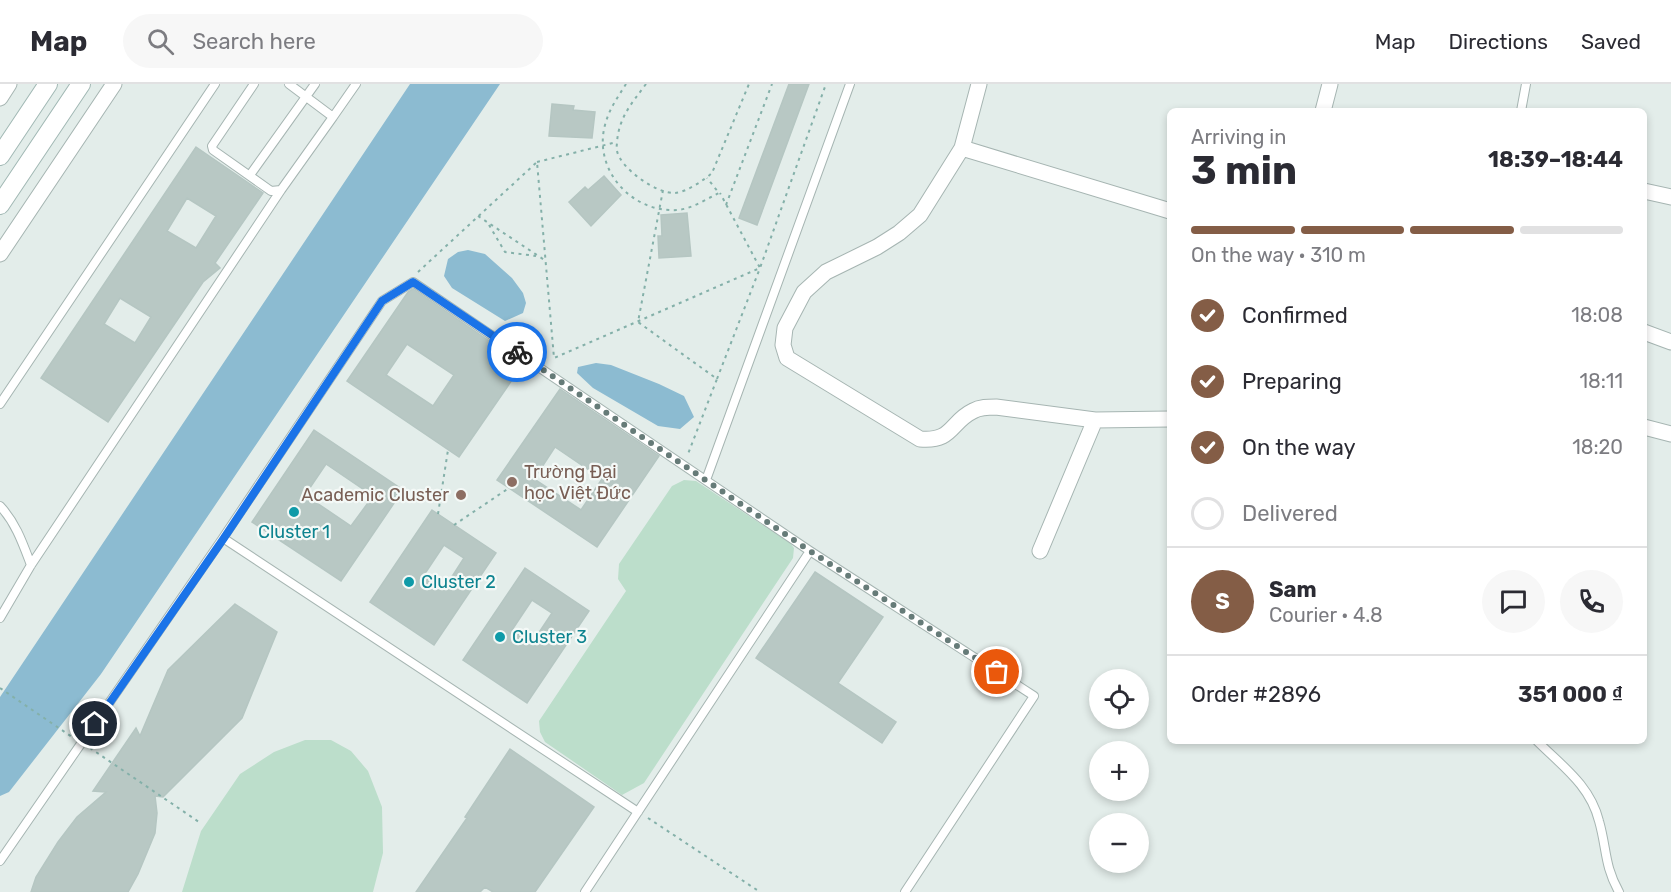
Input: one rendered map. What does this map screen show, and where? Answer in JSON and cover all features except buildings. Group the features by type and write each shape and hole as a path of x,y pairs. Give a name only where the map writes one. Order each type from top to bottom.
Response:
{"main road":[{"path":"0,156 48,84"},
{"path":"0,205 81,84"}],"street":[{"path":"0,98 9,84"},
{"path":"0,254 114,84"},
{"path":"979,84 962,148 920,215 899,233 877,247 826,272 804,292 785,328 783,345 787,358 920,439 933,440 946,435 971,412 982,408 996,407 1095,420 1167,419"},
{"path":"1324,108 1330,84"},
{"path":"962,148 1167,210"},
{"path":"1647,193 1671,197"},
{"path":"1647,333 1671,342"},
{"path":"1040,551 1095,420"},
{"path":"1647,428 1671,434"}],"lane":[{"path":"0,404 214,84"},
{"path":"254,84 212,146 213,150 271,191 281,190"},
{"path":"290,84 333,117"},
{"path":"250,175 315,84"},
{"path":"0,618 31,565 281,190 356,84"},
{"path":"706,480 850,84"},
{"path":"1522,108 1526,84"},
{"path":"0,861 224,538 382,301 413,282 810,551 1034,696 905,892"},
{"path":"0,506 9,515 19,534 31,565"},
{"path":"224,538 638,812"},
{"path":"585,892 810,551"},
{"path":"1541,744 1587,791 1599,820 1610,875 1619,892"}],"path":[{"path":"626,84 612,106 604,126 602,146 606,166 629,196 645,205 675,210 689,208 719,193"},
{"path":"646,84 623,115 617,152 632,173 663,190 675,193 702,182 712,173 749,84"},
{"path":"725,205 772,84"},
{"path":"684,465 760,268 826,84"},
{"path":"413,282 420,269 537,162 617,142"},
{"path":"537,162 554,358 760,268"},
{"path":"706,177 719,193 760,268"},
{"path":"638,322 663,190"},
{"path":"478,216 546,261"},
{"path":"487,222 505,252 538,256"},
{"path":"638,322 717,379"},
{"path":"438,514 448,450"},
{"path":"454,525 509,488"},
{"path":"0,689 199,822"},
{"path":"638,812 760,892"}],"green space":[{"path":"684,480 696,481 790,543 794,548 793,558 644,783 622,795 545,742 540,732 539,721 626,591 618,579 619,564 672,486"},
{"path":"305,740 331,740 351,751 368,771 382,807 383,853 373,892 182,892 201,831 240,774 274,752"}],"water":[{"path":"410,84 500,84 101,674 9,792 0,796 0,697"},
{"path":"468,250 485,254 512,278 523,293 526,303 523,313 505,321 452,288 444,276 448,259 458,252"},
{"path":"596,363 611,365 684,396 694,417 680,429 658,426 593,388 577,373 578,367"}],"way so far":[{"path":"517,352 810,551 997,672"}],"place":[{"name":"Trường Đại học Việt Đức","path":"512,482"},
{"name":"Academic Cluster","path":"461,495"},
{"name":"Cluster 1","path":"294,512"},
{"name":"Cluster 2","path":"409,582"},
{"name":"Cluster 3","path":"500,637"}],"route":[{"path":"95,724 224,538 382,301 413,282 517,352"}]}
